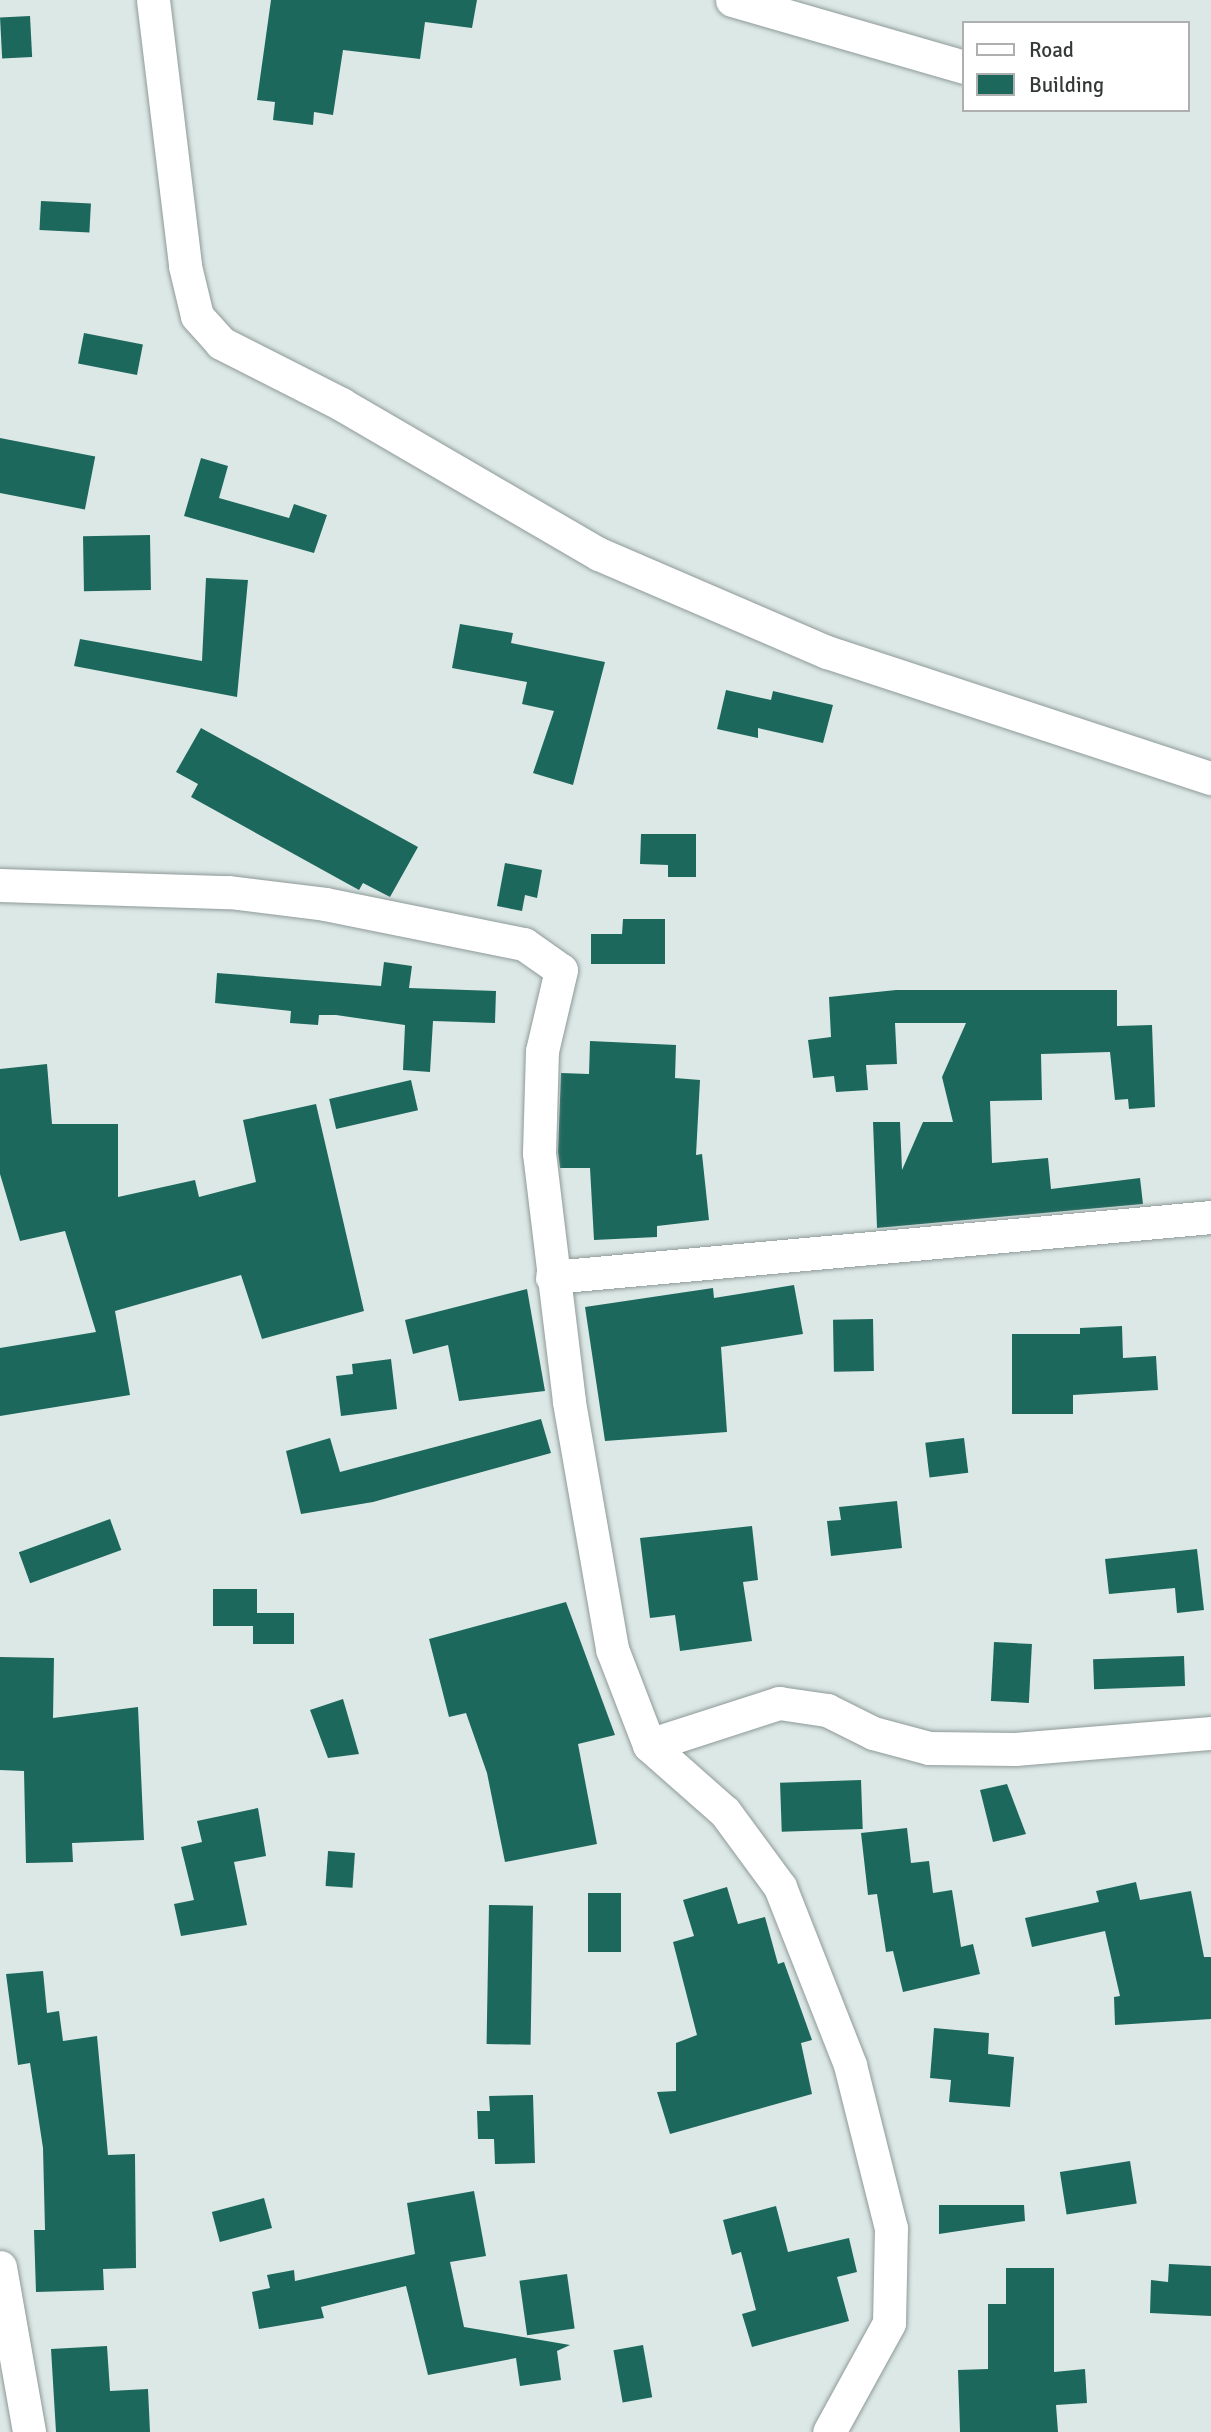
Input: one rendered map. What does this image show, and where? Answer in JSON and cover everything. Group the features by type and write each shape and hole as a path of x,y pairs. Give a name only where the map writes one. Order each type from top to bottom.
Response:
{"street":[{"path":"153,0 184,267 197,316 221,344 341,404 599,554 827,652 1211,778"},
{"path":"732,0 962,66"},
{"path":"0,885 229,892 325,904 523,944 552,958 561,973 542,1051 538,1113 552,1277 601,1602 631,1709 649,1745 725,1812 780,1887 825,1992 871,2138 894,2251 889,2323 830,2432"},
{"path":"552,1277 1211,1217"},
{"path":"649,1745 779,1703 827,1710 873,1732 929,1748 1015,1749 1211,1733"},
{"path":"0,2267 29,2432"}],"building":[{"path":"271,0 477,0 472,28 425,22 420,59 343,50 333,115 314,112 313,125 273,120 275,102 257,100"},
{"path":"30,16 32,57 2,59 0,18"},
{"path":"41,201 91,204 89,233 39,230"},
{"path":"84,333 143,344 137,375 78,363"},
{"path":"0,438 95,457 85,510 0,493"},
{"path":"201,458 228,466 219,498 289,518 294,504 327,515 314,553 184,516"},
{"path":"150,535 151,590 84,591 83,536"},
{"path":"206,578 248,580 237,697 74,666 80,639 202,661"},
{"path":"460,624 513,633 511,643 605,662 573,785 533,773 554,711 522,704 527,682 452,668"},
{"path":"726,690 771,700 773,691 833,705 823,743 758,728 758,738 717,729"},
{"path":"201,728 418,847 390,897 363,883 359,890 191,797 198,784 176,772"},
{"path":"641,834 696,834 696,877 668,877 668,865 640,864"},
{"path":"505,863 542,870 537,898 525,895 522,911 497,906"},
{"path":"623,919 665,919 665,964 591,964 591,934 622,934"},
{"path":"384,962 412,966 409,988 496,991 495,1023 433,1021 430,1072 403,1070 405,1025 336,1015 319,1015 318,1025 290,1023 291,1011 215,1003 217,973 381,986"},
{"path":"896,990 1117,990 1117,1026 1152,1025 1155,1107 1129,1109 1128,1099 1115,1100 1110,1052 1041,1054 1042,1100 990,1101 992,1163 1048,1158 1051,1189 1140,1178 1143,1204 877,1228 873,1122 900,1122 902,1170 923,1122 953,1122 942,1077 966,1023 895,1023 897,1064 866,1065 868,1090 836,1092 834,1076 813,1078 808,1040 831,1037 829,997"},
{"path":"590,1041 676,1045 675,1078 700,1080 696,1155 702,1154 709,1220 657,1226 657,1237 594,1240 590,1168 560,1168 558,1152 561,1073 589,1074"},
{"path":"47,1064 52,1124 118,1124 118,1197 195,1180 199,1197 256,1182 243,1120 316,1104 364,1311 262,1339 241,1275 115,1311 130,1395 0,1416 0,1348 96,1332 65,1231 20,1241 0,1174 0,1069"},
{"path":"411,1080 418,1110 336,1129 329,1099"},
{"path":"794,1285 803,1334 721,1347 727,1432 605,1441 585,1307 713,1288 714,1298"},
{"path":"527,1289 545,1391 459,1401 448,1345 413,1354 405,1320"},
{"path":"873,1319 874,1371 834,1372 833,1320"},
{"path":"1122,1326 1123,1358 1156,1356 1158,1390 1073,1395 1073,1414 1012,1414 1012,1334 1080,1334 1080,1328"},
{"path":"391,1359 397,1409 341,1416 336,1376 353,1374 352,1364"},
{"path":"541,1419 551,1453 373,1502 301,1514 286,1451 330,1438 340,1472"},
{"path":"964,1438 968,1473 930,1477 925,1443"},
{"path":"897,1501 902,1548 831,1556 827,1521 841,1520 839,1507"},
{"path":"110,1519 121,1550 30,1583 19,1552"},
{"path":"752,1526 758,1580 743,1582 752,1641 680,1651 675,1615 650,1618 640,1538"},
{"path":"1197,1549 1204,1610 1177,1613 1175,1588 1109,1594 1105,1559"},
{"path":"213,1589 257,1589 257,1613 294,1613 294,1644 253,1644 253,1626 213,1626"},
{"path":"566,1602 615,1735 578,1744 597,1844 505,1862 487,1773 466,1713 449,1717 429,1639"},
{"path":"994,1642 1032,1644 1029,1703 991,1701"},
{"path":"1184,1656 1185,1686 1094,1689 1093,1659"},
{"path":"0,1657 54,1658 53,1718 138,1707 144,1840 72,1843 73,1862 26,1863 24,1771 0,1770"},
{"path":"343,1699 359,1754 328,1758 310,1710"},
{"path":"861,1780 863,1829 782,1832 780,1783"},
{"path":"1007,1784 1026,1834 993,1842 980,1790"},
{"path":"258,1808 266,1856 234,1862 247,1925 181,1936 174,1904 194,1900 181,1847 202,1842 197,1821"},
{"path":"907,1828 911,1863 929,1861 933,1893 952,1890 961,1947 973,1944 980,1974 903,1992 893,1951 886,1952 877,1894 868,1895 861,1833"},
{"path":"328,1851 355,1853 352,1888 326,1886"},
{"path":"1136,1882 1140,1900 1191,1891 1204,1957 1211,1957 1211,2019 1115,2025 1114,1997 1120,1996 1105,1931 1032,1947 1025,1918 1099,1902 1096,1891"},
{"path":"727,1887 738,1924 765,1917 778,1964 784,1962 812,2040 801,2043 812,2094 670,2134 657,2092 676,2091 676,2043 697,2035 673,1942 694,1936 683,1900"},
{"path":"588,1893 621,1893 621,1952 588,1952"},
{"path":"489,1905 533,1906 531,2045 487,2044"},
{"path":"43,1971 47,2013 59,2011 63,2041 97,2036 108,2155 135,2154 136,2268 103,2269 104,2290 36,2292 34,2230 45,2230 43,2148 30,2063 18,2065 6,1974"},
{"path":"934,2028 989,2033 988,2054 1014,2057 1010,2107 949,2102 951,2080 930,2078"},
{"path":"533,2095 535,2163 495,2164 494,2139 478,2139 477,2111 490,2111 489,2096"},
{"path":"1130,2161 1137,2203 1067,2215 1060,2172"},
{"path":"474,2191 486,2256 450,2262 464,2327 570,2345 557,2351 561,2380 520,2386 516,2358 428,2375 406,2286 321,2307 324,2318 259,2329 252,2292 270,2288 267,2275 294,2270 295,2281 415,2254 407,2203"},
{"path":"264,2198 272,2228 220,2242 212,2212"},
{"path":"939,2205 1024,2205 1025,2221 939,2234"},
{"path":"776,2206 788,2252 849,2238 857,2272 837,2277 849,2321 752,2347 742,2314 756,2310 741,2252 732,2255 723,2220"},
{"path":"1169,2264 1211,2266 1211,2316 1150,2313 1151,2280 1168,2282"},
{"path":"1006,2268 1054,2268 1054,2372 1085,2369 1087,2403 1056,2405 1058,2432 960,2432 958,2370 988,2369 988,2304 1006,2304"},
{"path":"567,2274 575,2328 527,2335 519,2281"},
{"path":"643,2345 652,2397 623,2402 613,2350"},
{"path":"107,2346 110,2391 148,2389 150,2432 56,2432 51,2349"}]}
